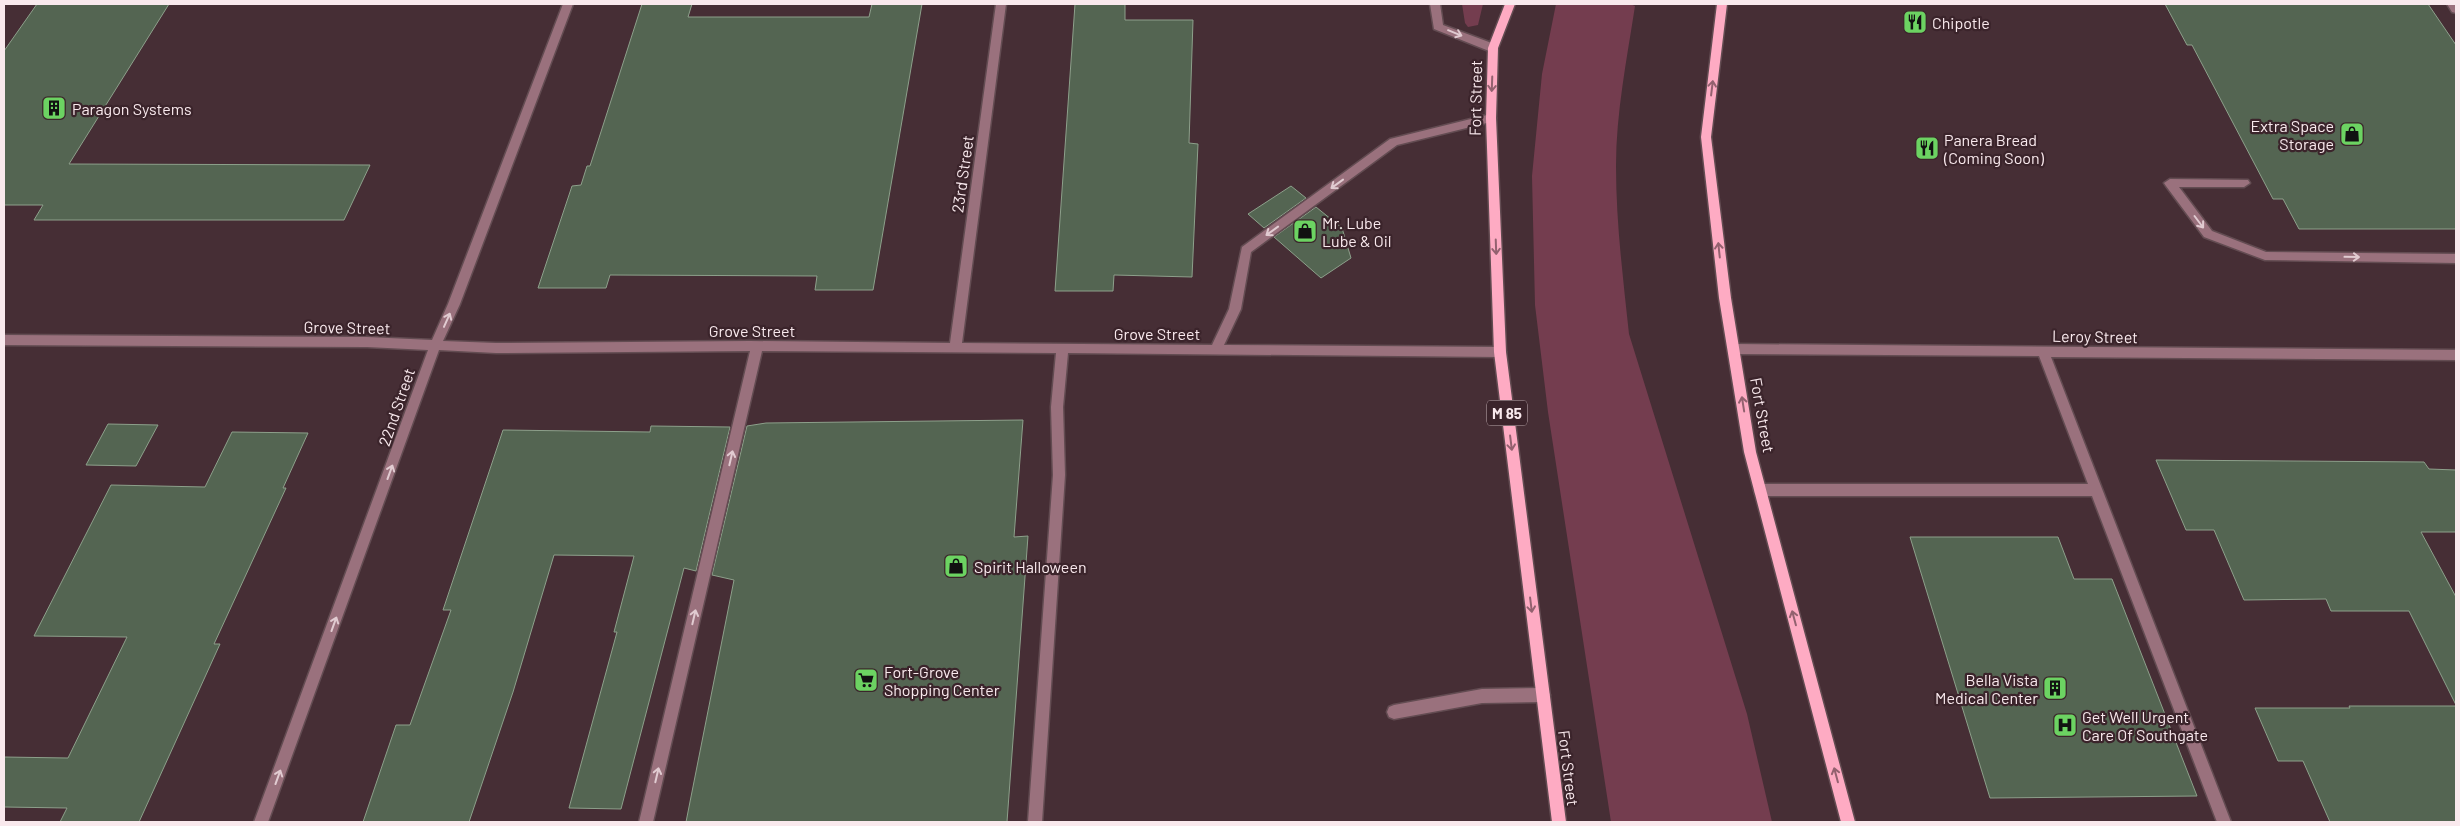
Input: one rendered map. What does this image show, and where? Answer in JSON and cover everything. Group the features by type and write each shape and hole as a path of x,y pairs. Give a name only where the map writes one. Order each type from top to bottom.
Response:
{"main road":[{"name":"Fort Street","path":"1510,4 1493,48 1491,118 1500,352 1559,822"},
{"name":"Fort Street","path":"1722,4 1706,137 1725,298 1750,452 1848,822"}],"street":[{"name":"22nd Street","path":"261,822 435,346 454,304 568,4"},
{"name":"23rd Street","path":"955,348 1001,4"},
{"path":"1435,4 1438,27 1493,48"},
{"path":"2452,4 2456,10"},
{"path":"1216,350 1235,309 1237,288 1246,250 1394,142 1491,118"},
{"path":"2244,183 2170,183 2208,234 2265,256 2456,259"},
{"name":"Grove Street","path":"4,340 357,342 496,348 757,346 1500,352"},
{"path":"646,822 757,346"},
{"path":"1035,822 1059,475 1057,408 1062,349"},
{"name":"Leroy Street","path":"1734,349 2456,355"},
{"path":"2043,352 2224,822"},
{"path":"1760,490 2096,490"},
{"path":"1394,712 1482,696 1543,695"}],"shaded area":[{"path":"1462,4 1483,4 1478,25 1468,27 1465,23"},
{"path":"1556,4 1630,4 1635,6 1625,66 1616,146 1616,187 1629,334 1747,714 1772,822 1611,822 1548,412 1535,305 1532,176 1542,74"}],"building":[{"name":"Paragon Systems","path":"37,4 169,4 69,164 370,165 344,220 34,220 43,205 4,205 4,51"},
{"path":"642,4 692,4 688,17 869,17 872,4 922,4 873,290 815,290 817,276 610,275 606,288 538,288 572,186 581,185 587,166 590,166"},
{"path":"1075,4 1125,4 1125,20 1193,20 1189,143 1198,144 1192,277 1114,275 1113,291 1055,291"},
{"name":"Extra Space Storage","path":"2165,4 2428,4 2456,45 2456,229 2299,229 2283,199 2273,199 2192,45 2187,45"},
{"path":"1291,186 1306,198 1264,228 1248,214"},
{"name":"Mr. Lube Lube & Oil","path":"1316,207 1342,228 1351,258 1321,278 1274,237"},
{"name":"Fort-Grove Shopping Center","path":"1023,420 1014,537 1028,536 1007,822 686,822 734,580 712,575 747,426 766,423"},
{"path":"108,424 158,425 136,466 86,465"},
{"path":"651,426 730,427 696,571 684,568 621,809 569,808 617,632 614,632 634,556 554,555 513,692 469,822 363,822 396,725 410,725 451,610 443,610 503,430 650,432"},
{"path":"232,432 308,433 283,488 286,488 214,644 220,644 139,822 60,822 67,808 4,807 4,757 68,758 127,637 34,636 111,485 205,487"},
{"path":"2156,460 2424,462 2429,469 2456,470 2456,532 2421,532 2456,597 2456,705 2409,611 2331,611 2326,599 2244,600 2214,530 2186,530"},
{"name":"Bella Vista Medical Center","path":"1910,537 2058,537 2074,579 2112,579 2197,796 1990,798"},
{"path":"2349,706 2456,706 2456,822 2330,822 2303,761 2278,761 2255,708 2350,708"}],"place":[{"name":"Chipotle","path":"1915,22"},
{"name":"Paragon Systems","path":"54,108"},
{"name":"Extra Space Storage","path":"2352,134"},
{"name":"Panera Bread (Coming Soon)","path":"1927,148"},
{"name":"Mr. Lube Lube & Oil","path":"1305,231"},
{"name":"Spirit Halloween","path":"956,566"},
{"name":"Fort-Grove Shopping Center","path":"866,680"},
{"name":"Bella Vista Medical Center","path":"2055,688"},
{"name":"Get Well Urgent Care Of Southgate","path":"2065,725"}]}
